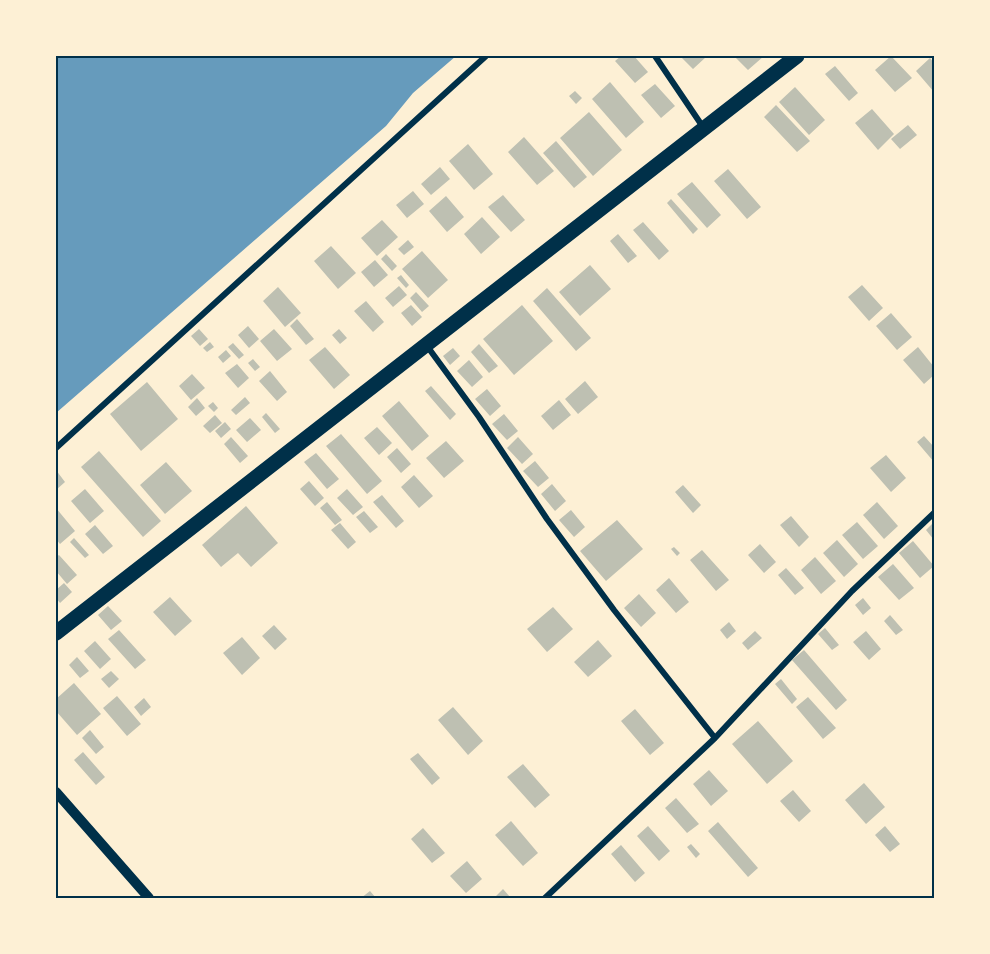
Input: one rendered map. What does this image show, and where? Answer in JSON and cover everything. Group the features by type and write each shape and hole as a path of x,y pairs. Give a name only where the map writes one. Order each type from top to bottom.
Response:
{"main road":[{"path":"56,633 797,56"}],"street":[{"path":"56,448 486,56"},
{"path":"655,56 704,128"},
{"path":"427,346 479,417 560,538 715,738"},
{"path":"545,898 715,738 852,591 934,513"},
{"path":"56,792 149,898"}],"water":[{"path":"56,56 456,56 413,93 386,126 56,413"}],"building":[{"path":"621,56 634,56 648,72 635,83 615,61"},
{"path":"680,56 704,56 706,57 693,69"},
{"path":"734,56 764,56 748,70"},
{"path":"891,56 912,78 895,92 875,70"},
{"path":"930,58 934,63 934,92 916,71"},
{"path":"835,66 858,93 849,101 825,74"},
{"path":"610,82 644,122 626,138 592,99"},
{"path":"655,84 675,106 661,118 641,95"},
{"path":"795,87 825,120 809,135 779,102"},
{"path":"575,91 582,98 576,104 569,96"},
{"path":"776,105 810,141 797,152 764,117"},
{"path":"872,109 894,134 878,150 855,123"},
{"path":"589,112 622,150 593,176 560,138"},
{"path":"908,125 917,135 900,149 891,139"},
{"path":"524,137 554,171 537,185 508,152"},
{"path":"556,141 587,177 574,188 543,153"},
{"path":"468,144 493,174 474,190 449,161"},
{"path":"440,167 450,179 431,195 421,184"},
{"path":"728,169 761,207 747,219 714,181"},
{"path":"692,182 721,215 707,228 677,194"},
{"path":"413,191 424,204 407,218 396,205"},
{"path":"503,195 525,220 511,232 488,207"},
{"path":"446,196 464,217 447,232 429,211"},
{"path":"671,199 698,229 693,234 667,203"},
{"path":"482,217 500,237 481,254 464,234"},
{"path":"382,220 398,237 377,256 361,238"},
{"path":"643,222 669,251 659,260 633,230"},
{"path":"618,234 637,256 628,263 610,241"},
{"path":"408,240 414,247 404,255 398,249"},
{"path":"331,246 356,273 338,289 314,261"},
{"path":"422,251 448,280 428,298 402,269"},
{"path":"386,254 397,266 392,271 381,259"},
{"path":"375,260 388,275 374,287 361,272"},
{"path":"590,265 611,289 580,316 559,292"},
{"path":"401,275 409,285 406,288 397,278"},
{"path":"862,285 883,308 869,321 848,297"},
{"path":"399,286 407,295 393,307 385,298"},
{"path":"278,287 301,313 285,327 263,301"},
{"path":"547,288 591,338 576,351 533,301"},
{"path":"416,292 429,306 422,312 410,298"},
{"path":"366,301 384,322 373,332 354,311"},
{"path":"411,305 422,317 412,326 401,313"},
{"path":"522,305 553,341 514,375 483,339"},
{"path":"891,313 912,337 897,350 876,326"},
{"path":"297,319 314,339 306,345 290,326"},
{"path":"248,326 259,339 249,348 238,335"},
{"path":"199,329 208,339 200,346 191,336"},
{"path":"274,329 292,349 277,361 260,341"},
{"path":"339,329 347,338 340,344 332,335"},
{"path":"210,342 214,347 207,352 203,348"},
{"path":"233,343 244,355 239,359 228,347"},
{"path":"479,344 498,366 489,373 471,352"},
{"path":"325,347 350,375 334,389 309,360"},
{"path":"918,347 934,367 934,375 924,384 903,360"},
{"path":"453,348 460,356 450,365 443,356"},
{"path":"226,350 231,356 223,363 218,357"},
{"path":"253,359 260,367 255,371 248,363"},
{"path":"469,360 483,377 472,387 457,371"},
{"path":"237,364 249,378 238,388 225,373"},
{"path":"270,371 287,392 277,401 259,381"},
{"path":"192,374 205,388 191,400 179,386"},
{"path":"585,381 598,397 578,414 565,399"},
{"path":"147,382 178,419 141,451 110,414"},
{"path":"431,386 456,414 450,420 425,391"},
{"path":"487,389 501,406 490,416 475,399"},
{"path":"245,397 250,403 236,415 231,410"},
{"path":"197,398 205,408 196,416 188,407"},
{"path":"559,400 571,415 553,430 541,416"},
{"path":"399,401 429,436 412,451 382,416"},
{"path":"213,402 218,408 214,412 208,406"},
{"path":"266,413 280,429 275,433 262,417"},
{"path":"504,414 518,431 507,440 492,424"},
{"path":"215,415 222,423 210,433 203,426"},
{"path":"250,418 261,430 247,442 236,430"},
{"path":"225,422 231,429 221,438 215,431"},
{"path":"377,427 392,443 379,455 364,438"},
{"path":"341,434 382,481 367,494 326,446"},
{"path":"924,436 934,447 934,462 917,442"},
{"path":"231,437 248,456 240,463 224,444"},
{"path":"518,437 533,454 522,464 507,448"},
{"path":"446,441 464,461 444,478 426,458"},
{"path":"397,448 411,464 401,473 387,457"},
{"path":"99,451 161,521 143,537 81,467"},
{"path":"316,453 339,479 327,489 304,462"},
{"path":"886,455 906,478 891,492 870,468"},
{"path":"535,461 549,478 538,487 523,471"},
{"path":"166,462 192,491 165,514 140,485"},
{"path":"56,470 65,482 56,490"},
{"path":"414,475 433,496 419,508 401,487"},
{"path":"309,481 324,498 315,506 300,489"},
{"path":"552,484 566,501 555,511 541,494"},
{"path":"683,485 701,505 693,513 675,492"},
{"path":"85,489 104,511 90,523 71,501"},
{"path":"347,489 363,507 353,515 337,498"},
{"path":"382,495 404,521 396,528 373,502"},
{"path":"327,502 342,520 335,525 320,508"},
{"path":"877,502 898,526 884,539 863,515"},
{"path":"246,506 278,543 251,567 238,553 221,567 202,545"},
{"path":"56,508 75,531 60,544 56,539"},
{"path":"571,510 585,527 574,537 559,520"},
{"path":"364,511 378,527 370,533 356,517"},
{"path":"791,516 809,537 799,547 780,525"},
{"path":"617,520 643,549 606,581 580,551"},
{"path":"857,522 878,546 863,559 842,535"},
{"path":"934,522 934,540 926,530"},
{"path":"340,523 356,542 348,549 331,530"},
{"path":"95,525 113,546 103,554 85,534"},
{"path":"74,538 89,555 85,558 70,542"},
{"path":"837,540 858,564 844,577 823,553"},
{"path":"913,541 934,566 920,578 899,553"},
{"path":"760,544 776,562 764,573 748,555"},
{"path":"674,547 680,553 677,556 671,549"},
{"path":"702,550 729,580 716,591 690,560"},
{"path":"59,555 77,575 67,584 56,571 56,557"},
{"path":"815,557 836,581 821,594 801,570"},
{"path":"893,564 914,588 899,600 878,577"},
{"path":"786,568 804,588 795,595 778,575"},
{"path":"669,578 689,602 676,613 656,590"},
{"path":"64,583 72,592 60,603 56,598 56,590"},
{"path":"639,594 656,613 641,627 624,608"},
{"path":"170,597 192,621 175,636 153,612"},
{"path":"863,598 871,608 863,615 855,605"},
{"path":"108,606 122,621 111,630 98,615"},
{"path":"553,607 573,629 547,652 527,629"},
{"path":"890,615 903,630 896,635 884,621"},
{"path":"729,622 736,631 727,639 720,630"},
{"path":"274,625 287,639 275,650 262,636"},
{"path":"825,628 839,645 832,650 818,634"},
{"path":"119,630 146,660 135,669 108,639"},
{"path":"755,631 762,638 748,650 742,643"},
{"path":"866,631 881,649 869,660 853,642"},
{"path":"242,637 260,658 242,675 223,653"},
{"path":"598,640 612,656 588,677 574,662"},
{"path":"95,641 111,659 100,669 84,651"},
{"path":"804,650 847,700 836,710 792,660"},
{"path":"77,657 89,671 80,678 69,665"},
{"path":"111,671 119,679 109,688 101,679"},
{"path":"781,679 797,699 792,704 775,684"},
{"path":"74,683 101,714 77,735 56,711 56,699"},
{"path":"117,696 141,724 127,736 103,708"},
{"path":"808,697 836,728 823,739 796,707"},
{"path":"144,698 151,707 141,716 134,707"},
{"path":"453,707 483,741 468,755 438,720"},
{"path":"635,709 664,743 650,755 621,721"},
{"path":"758,721 793,761 767,784 732,744"},
{"path":"90,730 104,747 96,754 82,738"},
{"path":"83,752 105,777 96,785 74,760"},
{"path":"418,753 440,778 432,785 410,759"},
{"path":"523,764 550,795 535,808 507,777"},
{"path":"709,770 728,791 711,806 693,784"},
{"path":"864,783 885,807 866,824 845,800"},
{"path":"793,790 811,811 799,822 780,801"},
{"path":"676,798 699,824 687,833 665,808"},
{"path":"511,821 538,853 523,866 495,835"},
{"path":"718,822 758,868 748,877 708,831"},
{"path":"648,826 670,851 659,861 637,836"},
{"path":"885,826 900,844 890,852 875,835"},
{"path":"423,828 445,853 432,863 411,839"},
{"path":"691,844 700,854 696,858 687,847"},
{"path":"621,845 645,873 635,882 611,854"},
{"path":"467,861 482,879 466,893 450,876"},
{"path":"503,889 511,898 496,896"},
{"path":"370,891 376,898 361,898"}]}
